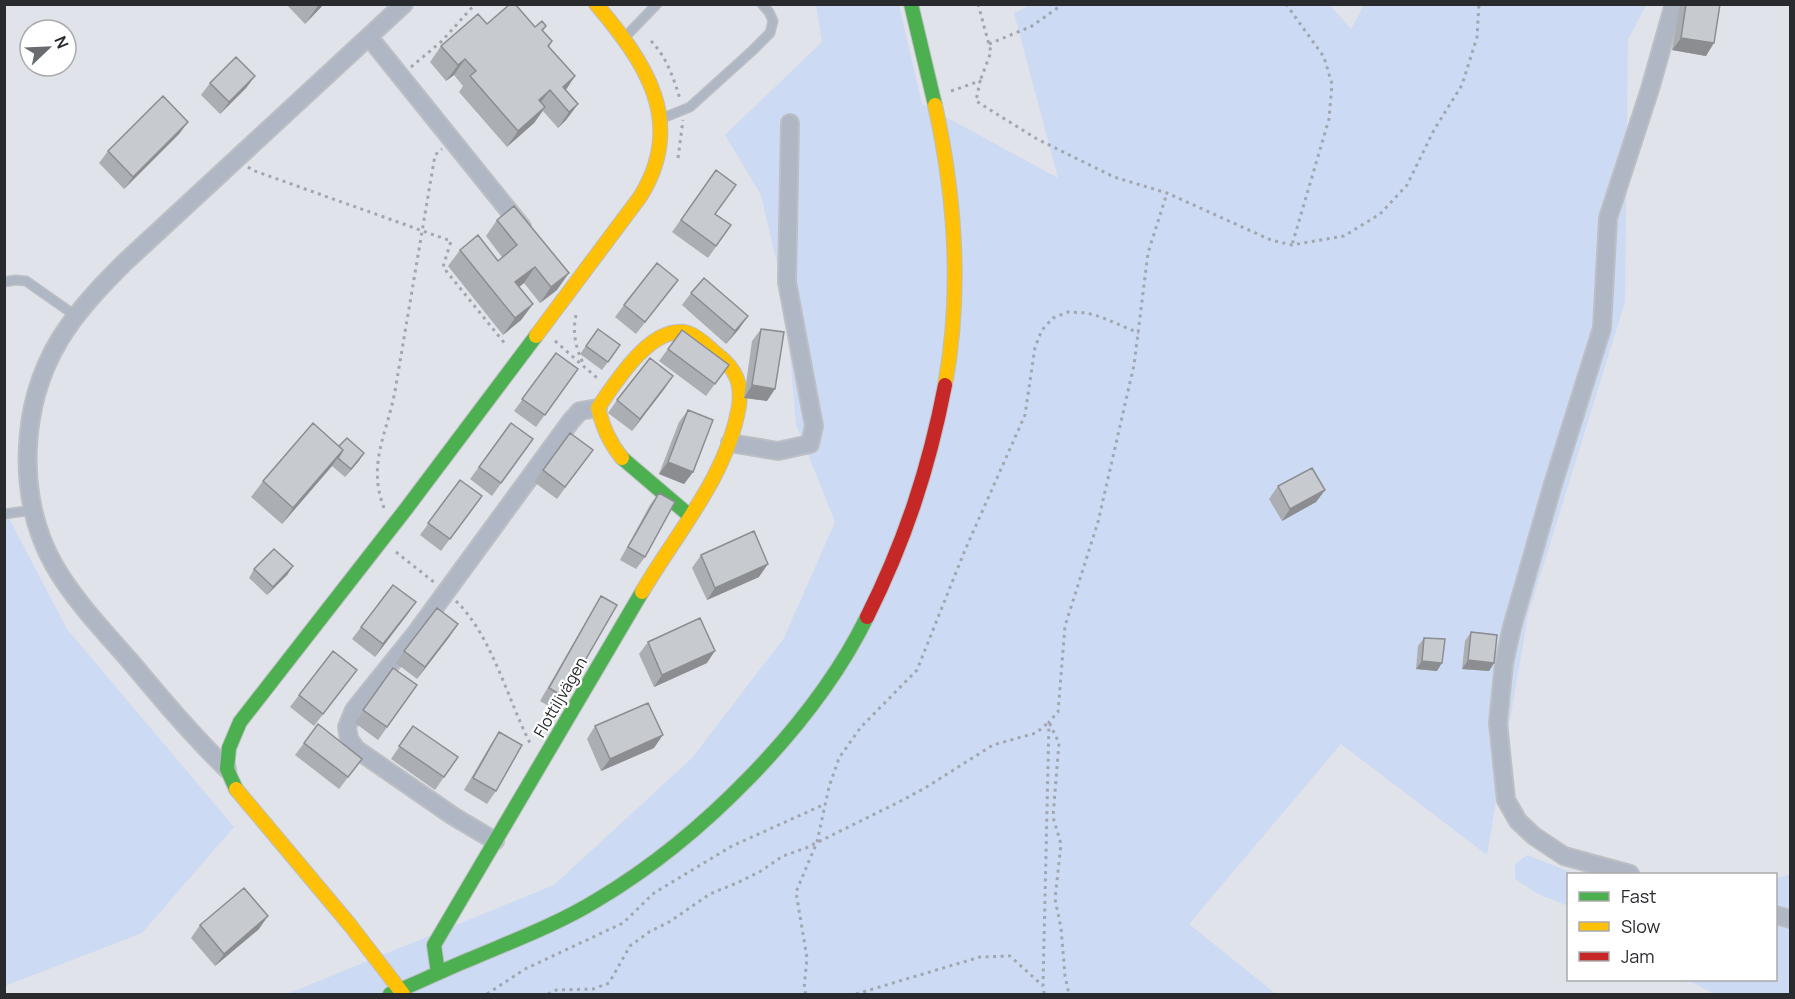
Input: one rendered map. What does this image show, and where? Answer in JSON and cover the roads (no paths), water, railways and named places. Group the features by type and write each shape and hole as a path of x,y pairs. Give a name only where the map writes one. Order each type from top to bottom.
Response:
{"street":[{"path":"404,4 124,262 90,297 59,340 41,380 30,426 27,472 33,510 42,539 54,565 74,594 195,738 227,769 236,789 350,925 398,993 438,973 550,925 597,900 671,849 733,792 775,749 810,707 837,669 866,619 891,566 916,502 938,424 953,326 952,224 942,141 911,4"},
{"path":"227,769 229,748 240,722 518,360 568,284 637,201 651,178 658,157 659,119 653,86 644,66 596,4"},
{"path":"1626,873 1564,856 1534,836 1518,821 1506,800 1498,723 1504,663 1512,627 1553,484 1602,328 1608,218 1650,89 1674,4"},
{"path":"369,37 535,242"},
{"path":"690,516 673,498 631,468 618,454 606,438 598,408 610,389 648,345 665,335 688,333 727,360 735,369 740,381 739,404 730,443 778,451 810,444 814,426 787,282 790,123"},
{"path":"495,841 453,816 356,749 349,739 347,727 354,710 416,633 571,421 580,411 598,408"},
{"name":"Flottiljvägen","path":"438,973 434,945 653,573 724,459 730,443"}],"lane":[{"path":"624,38 657,4"},
{"path":"659,119 690,107 770,33 773,21 770,12 762,4"},
{"path":"4,282 15,279 26,280 76,316"},
{"path":"4,514 33,510"}]}
